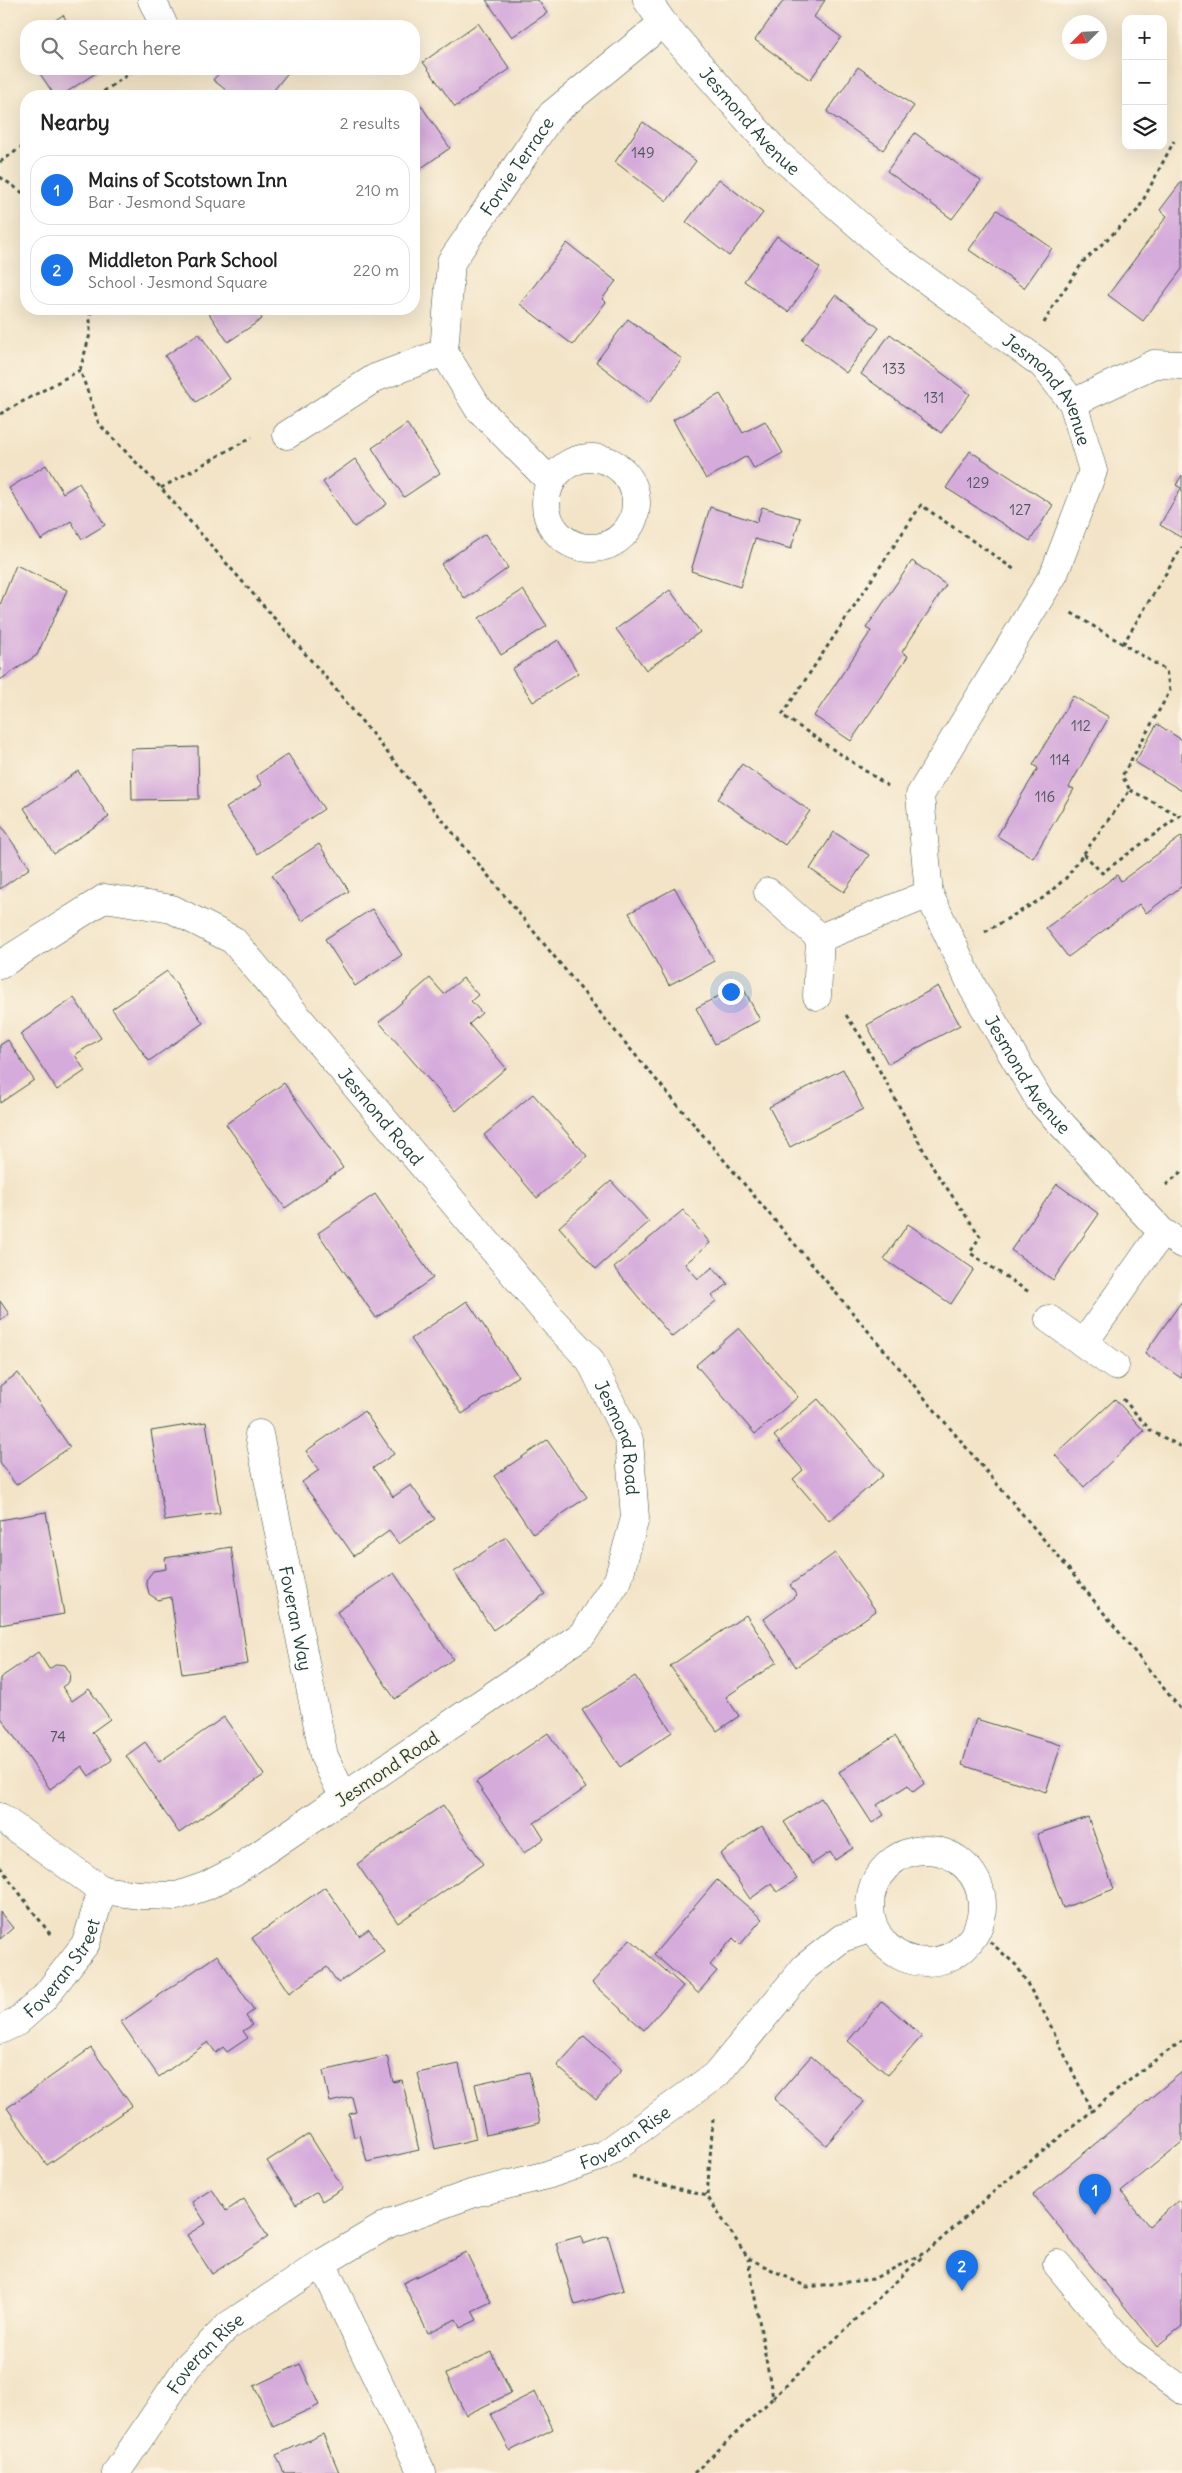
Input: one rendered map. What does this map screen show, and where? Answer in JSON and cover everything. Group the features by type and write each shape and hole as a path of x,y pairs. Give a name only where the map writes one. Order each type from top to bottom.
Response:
{"street":[{"path":"152,0 161,20"},
{"name":"Jesmond Avenue","path":"647,0 663,23 776,152 895,257 1043,365 1073,403 1093,470 1054,574 920,795 929,894 974,988 1040,1101 1172,1238 1084,1343"},
{"name":"Forvie Terrace","path":"444,352 451,262 552,114 663,23"},
{"path":"287,435 374,378 444,352 478,408 551,482"},
{"path":"1073,403 1154,364 1182,365"},
{"path":"768,892 820,938"},
{"path":"820,938 929,894"},
{"name":"Jesmond Road","path":"0,965 105,898 172,909 233,940 554,1322 590,1360 629,1440 635,1518 618,1580 582,1636 235,1871 206,1886 177,1896 139,1895 102,1890 0,1818"},
{"path":"817,996 820,938"},
{"path":"1049,1319 1115,1366"},
{"name":"Foveran Way","path":"259,1434 324,1756 344,1798"},
{"path":"927,1849 946,1853 962,1862 974,1876 982,1894 983,1912 978,1930 965,1948 946,1960 924,1964 903,1959 885,1946 873,1928 869,1910 871,1891 879,1874 892,1860 909,1852 927,1849"},
{"name":"Foveran Street","path":"0,2030 17,2022 43,1999 86,1943 102,1890"},
{"name":"Foveran Rise","path":"116,2473 188,2366 229,2325 322,2262 390,2223 474,2193 547,2176 604,2155 717,2074 806,1967 842,1938 873,1928"},
{"path":"322,2262 422,2473"},
{"path":"1057,2264 1130,2352 1182,2390"}],"path":[{"path":"106,90 127,75"},
{"path":"1027,354 1053,306 1084,262 1138,210 1174,141"},
{"path":"0,162 20,148"},
{"path":"0,177 20,190"},
{"path":"90,315 90,334 80,370 99,424 162,488 328,680 616,1032 1060,1560 1182,1711"},
{"path":"0,414 80,370"},
{"path":"162,488 252,437 287,435"},
{"path":"921,808 782,715 921,505 1043,592 1166,670 1170,691 1122,776 1130,790 1180,814 1102,873 1084,854"},
{"path":"1123,644 1182,547"},
{"path":"955,949 1043,898 1066,878 1130,790"},
{"path":"817,996 844,1012 861,1037 935,1171 980,1236 970,1253 1049,1304 1049,1319"},
{"path":"1115,1366 1111,1385 1151,1431 1182,1447"},
{"path":"0,1867 71,1963"},
{"path":"978,1930 1017,1966 1046,2016 1092,2112"},
{"path":"694,2473 928,2251 998,2188 1182,2041"},
{"path":"717,2074 707,2196 748,2258 773,2398"},
{"path":"604,2155 616,2174 707,2196"},
{"path":"748,2258 807,2287 873,2278 928,2251"}],"building":[{"path":"486,0 538,0 547,13 512,37"},
{"path":"784,0 825,0 814,17 841,37 810,80 755,40"},
{"path":"63,15 66,20 55,20"},
{"path":"478,23 510,69 455,107 423,62"},
{"path":"858,67 914,106 883,150 827,112"},
{"path":"41,75 92,75 70,90 51,90"},
{"path":"218,75 286,75 274,90 226,90 213,80"},
{"path":"420,104 450,148 420,169"},
{"path":"643,122 696,161 667,201 615,162"},
{"path":"915,133 981,181 952,219 887,171"},
{"path":"719,179 763,213 729,256 686,222"},
{"path":"1182,181 1182,269 1143,321 1108,295 1167,216 1160,210"},
{"path":"997,210 1052,248 1024,288 969,250"},
{"path":"777,236 820,268 788,312 744,281"},
{"path":"567,243 616,281 602,299 606,302 573,345 520,304"},
{"path":"835,295 879,328 846,373 802,340"},
{"path":"210,315 260,315 262,319 228,342"},
{"path":"628,319 682,359 649,403 596,362"},
{"path":"199,333 230,379 196,402 165,356"},
{"path":"890,334 970,394 941,433 861,374"},
{"path":"720,394 743,433 765,421 783,453 754,469 747,456 706,479 673,420"},
{"path":"407,424 440,473 404,497 372,448"},
{"path":"970,451 1053,505 1030,541 946,488"},
{"path":"355,459 387,504 354,527 323,482"},
{"path":"46,465 63,493 79,483 105,525 82,539 71,521 41,540 9,488"},
{"path":"1182,475 1182,538 1160,525 1181,488 1176,485"},
{"path":"710,507 757,522 762,507 800,518 791,549 755,539 740,587 691,571"},
{"path":"485,534 508,568 465,599 441,564"},
{"path":"912,561 946,585 902,652 908,656 851,741 814,716 871,631 866,628"},
{"path":"16,565 67,590 37,655 0,680 0,605"},
{"path":"523,590 547,626 501,655 479,618"},
{"path":"670,590 700,632 646,670 616,629"},
{"path":"558,640 578,673 533,702 512,669"},
{"path":"1073,696 1109,717 1069,787 1074,789 1033,858 997,836 1038,768 1033,765"},
{"path":"1157,724 1182,740 1182,791 1135,762"},
{"path":"198,747 199,799 132,800 131,749"},
{"path":"288,754 324,809 257,854 226,808 262,785 256,776"},
{"path":"742,764 810,811 785,845 718,799"},
{"path":"78,771 109,817 54,854 24,808"},
{"path":"0,824 30,868 0,889"},
{"path":"834,832 869,855 844,892 810,869"},
{"path":"1182,836 1182,886 1146,913 1139,904 1068,957 1046,928 1117,875 1121,881"},
{"path":"319,844 349,891 302,921 272,875"},
{"path":"675,888 714,961 669,985 629,913"},
{"path":"372,909 402,955 355,986 325,939"},
{"path":"167,971 203,1023 149,1061 112,1009"},
{"path":"430,978 444,994 463,978 478,995 471,1001 482,1013 469,1024 506,1068 456,1111 379,1022"},
{"path":"741,984 760,1020 715,1044 696,1008"},
{"path":"938,986 960,1025 888,1064 867,1025"},
{"path":"74,998 101,1038 75,1055 85,1071 57,1090 20,1034"},
{"path":"8,1040 34,1080 0,1103 0,1045"},
{"path":"843,1069 863,1109 790,1147 769,1107"},
{"path":"284,1083 343,1168 285,1208 226,1124"},
{"path":"533,1094 587,1156 537,1198 484,1135"},
{"path":"611,1181 649,1222 596,1269 559,1227"},
{"path":"1057,1184 1099,1214 1053,1280 1011,1250"},
{"path":"375,1194 433,1278 376,1318 318,1233"},
{"path":"683,1210 710,1243 685,1264 698,1279 713,1267 728,1284 712,1296 716,1301 672,1337 614,1268"},
{"path":"908,1224 974,1269 951,1304 884,1259"},
{"path":"0,1301 9,1314 0,1320"},
{"path":"467,1301 518,1376 462,1414 411,1339"},
{"path":"1182,1301 1182,1377 1181,1378 1145,1353"},
{"path":"739,1328 798,1397 755,1434 696,1365"},
{"path":"18,1373 70,1447 16,1485 0,1463 0,1386"},
{"path":"818,1399 883,1475 829,1521 793,1479 803,1470 774,1436"},
{"path":"1115,1399 1144,1431 1084,1487 1055,1455"},
{"path":"364,1411 394,1454 373,1468 393,1497 411,1485 435,1519 399,1544 389,1531 354,1556 302,1482 319,1470 306,1451"},
{"path":"206,1422 220,1513 165,1521 151,1431"},
{"path":"547,1440 587,1497 533,1534 494,1476"},
{"path":"46,1512 64,1614 0,1625 0,1520"},
{"path":"506,1537 545,1594 493,1630 454,1572"},
{"path":"231,1547 248,1664 182,1674 171,1597 158,1600 149,1594 146,1580 153,1571 166,1569 165,1558"},
{"path":"835,1553 876,1611 796,1667 764,1619 797,1595 790,1585"},
{"path":"394,1573 453,1659 395,1699 337,1612"},
{"path":"746,1615 777,1662 726,1697 739,1716 717,1731 670,1666"},
{"path":"38,1652 49,1669 57,1664 65,1665 70,1673 69,1682 62,1687 72,1701 89,1689 110,1719 92,1732 112,1760 89,1776 82,1766 50,1789 0,1716 0,1678"},
{"path":"635,1676 672,1732 620,1767 582,1710"},
{"path":"224,1717 264,1775 179,1833 126,1756 145,1742 159,1762"},
{"path":"976,1719 1061,1745 1046,1792 962,1765"},
{"path":"548,1733 586,1788 534,1823 544,1839 524,1853 476,1782"},
{"path":"895,1736 925,1783 913,1792 908,1785 877,1805 884,1815 872,1823 839,1772"},
{"path":"821,1798 853,1848 835,1860 830,1852 812,1864 784,1822"},
{"path":"443,1805 483,1864 398,1923 357,1864"},
{"path":"1088,1817 1114,1889 1063,1908 1037,1834"},
{"path":"762,1826 797,1879 777,1892 771,1884 750,1899 720,1854"},
{"path":"717,1880 762,1919 740,1945 733,1938 710,1965 717,1971 698,1993 654,1954"},
{"path":"325,1887 359,1936 369,1929 384,1951 338,1983 327,1967 289,1993 252,1938"},
{"path":"0,1912 13,1928 0,1939"},
{"path":"630,1939 683,1986 644,2030 592,1983"},
{"path":"217,1955 254,2010 246,2016 252,2025 243,2031 248,2038 227,2052 223,2047 216,2053 208,2042 159,2077 121,2022"},
{"path":"882,2001 922,2036 888,2075 848,2041"},
{"path":"584,2036 622,2070 596,2100 557,2066"},
{"path":"91,2048 132,2106 47,2165 7,2108"},
{"path":"387,2056 393,2082 402,2080 419,2150 367,2162 360,2135 354,2137 349,2114 356,2112 352,2097 330,2102 323,2071"},
{"path":"811,2056 864,2102 826,2145 774,2099"},
{"path":"459,2064 476,2139 435,2149 418,2073"},
{"path":"529,2072 540,2123 486,2135 475,2084"},
{"path":"1182,2072 1182,2142 1121,2192 1149,2226 1179,2200 1182,2204 1182,2258 1180,2260 1182,2263 1182,2326 1157,2346 1033,2195"},
{"path":"309,2134 343,2188 322,2201 317,2192 296,2205 267,2161"},
{"path":"212,2189 226,2211 244,2199 268,2237 212,2274 187,2235 206,2223 192,2202"},
{"path":"581,2236 583,2244 608,2236 624,2290 575,2305 556,2243"},
{"path":"466,2252 491,2302 472,2311 477,2320 460,2328 456,2319 428,2333 403,2283"},
{"path":"491,2352 511,2393 466,2415 446,2374"},
{"path":"300,2364 319,2405 273,2426 254,2386"},
{"path":"535,2392 553,2429 510,2451 491,2414"},
{"path":"323,2434 339,2472 284,2473 276,2455"}],"place":[{"name":"Mains of Scotstown Inn","path":"1095,2215"},
{"name":"Middleton Park School","path":"962,2291"}]}
